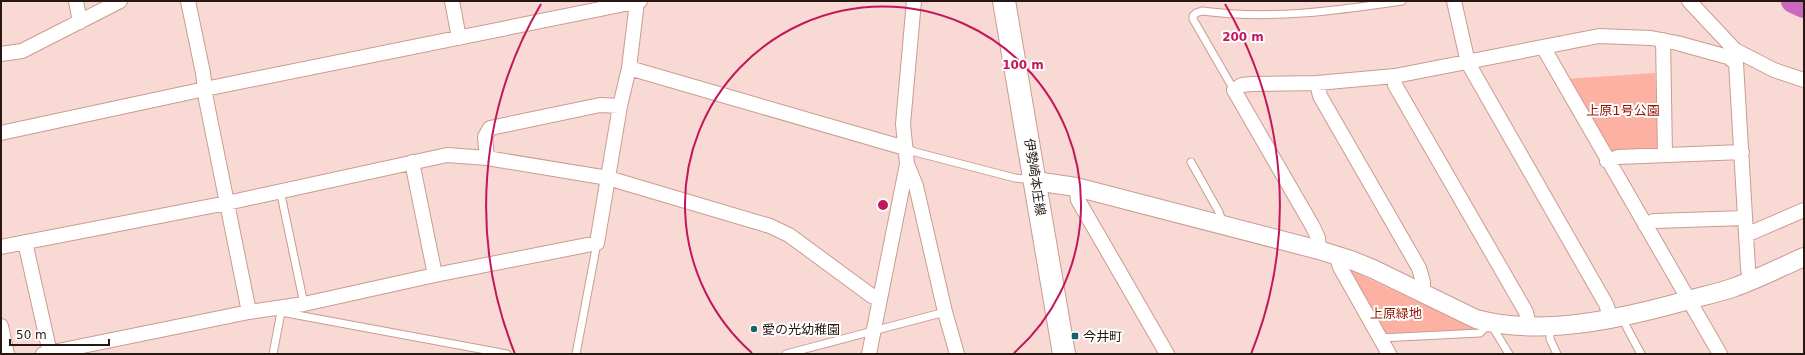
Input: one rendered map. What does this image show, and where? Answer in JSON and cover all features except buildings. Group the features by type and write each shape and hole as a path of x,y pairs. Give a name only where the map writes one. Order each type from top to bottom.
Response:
{"main road":[{"name":"伊勢崎本庄線","path":"1004,1 1064,354"}],"street":[{"path":"76,1 80,22"},
{"path":"1,54 22,51 120,1"},
{"path":"188,1 203,73 204,89 249,312"},
{"path":"452,1 459,38"},
{"path":"1,133 204,89 639,1 629,68 620,106 596,243 435,275 304,304 280,311 249,312 83,350 46,353 25,242"},
{"path":"914,1 903,124 905,148 907,164 916,186 945,312 958,354"},
{"path":"1454,1 1468,63 1606,304 1617,318"},
{"path":"1689,1 1732,54 1736,63 1750,281"},
{"path":"1318,250 1318,238 1313,228 1234,90 1242,85 1317,83 1395,76 1468,63 1598,36 1651,38 1732,54 1804,80"},
{"path":"1663,40 1665,154"},
{"path":"1542,47 1720,354"},
{"path":"629,68 905,148"},
{"path":"1395,76 1396,85 1526,312 1529,326"},
{"path":"1317,83 1320,96 1419,268 1423,282 1422,294"},
{"path":"487,158 486,138 490,128 600,105 620,106"},
{"path":"1607,161 1618,157 1742,152"},
{"path":"1,247 227,203 280,190 447,155 487,158 608,178 780,230 789,234 872,296 879,299"},
{"path":"412,162 435,275"},
{"path":"870,354 879,299 907,164"},
{"path":"1035,181 1076,186 1336,255 1373,269 1459,312 1490,323 1529,326 1617,318 1733,288 1804,257"},
{"path":"1076,186 1078,200 1167,354"},
{"path":"1746,235 1804,210"},
{"path":"1644,225 1654,221 1745,218"},
{"path":"1336,255 1340,268 1389,354"},
{"path":"1,326 7,354"}],"lane":[{"path":"1234,90 1193,19 1193,16 1196,13 1202,11 1279,16 1325,12 1402,1"},
{"path":"905,148 915,152 1015,178 1035,181"},
{"path":"1191,162 1219,212 1224,225"},
{"path":"280,190 304,304"},
{"path":"576,354 596,243"},
{"path":"273,354 280,311 494,353 507,354"},
{"path":"786,354 945,312"},
{"path":"1617,318 1627,328 1641,354"},
{"path":"1380,338 1480,333 1490,323 1509,354"},
{"path":"1550,325 1550,339 1557,354"}],"green space":[{"name":"上原1号公園","path":"1655,73 1659,145 1653,151 1612,152 1565,79"},
{"name":"上原緑地","path":"1348,269 1474,328 1470,331 1384,334"}],"waterway":[{"path":"1793,1 1804,6"}],"place":[{"name":"愛の光幼稚園","path":"754,329"},
{"name":"今井町","path":"1075,336"}]}
